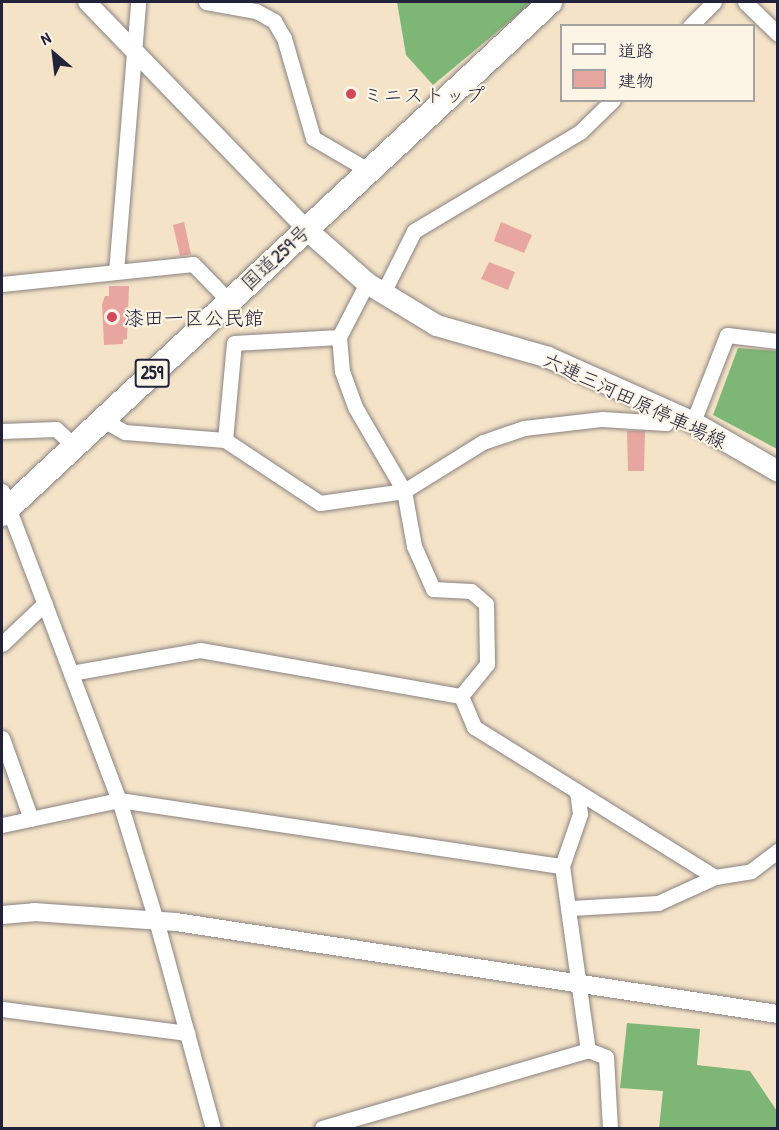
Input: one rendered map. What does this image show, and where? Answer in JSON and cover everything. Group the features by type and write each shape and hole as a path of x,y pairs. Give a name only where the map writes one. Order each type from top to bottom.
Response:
{"highway":[{"name":"国道259号","path":"4,504 103,420 550,2"}],"main road":[{"name":"六連三河田原停車場線","path":"306,229 375,288 436,325 548,357 693,422 777,471"}],"street":[{"path":"87,2 306,229"},
{"path":"116,272 132,49 138,2"},
{"path":"206,2 256,11 274,21 284,38 313,138 368,170"},
{"path":"692,24 714,2"},
{"path":"745,2 777,34"},
{"path":"461,696 487,664 486,604 471,591 433,589 414,546 404,491 355,406 342,371 339,337 414,231 580,132 611,102"},
{"path":"2,285 193,264 229,300"},
{"path":"693,422 727,335 777,341"},
{"path":"225,440 234,344 339,337"},
{"path":"103,420 125,432 225,440 320,503 404,491 483,442 524,428 602,419 666,423 670,412"},
{"path":"2,431 56,429 74,446"},
{"path":"4,504 45,603 119,800 156,920 213,1128"},
{"path":"2,644 45,603"},
{"path":"71,673 200,650 461,696"},
{"path":"461,696 474,728 715,876"},
{"path":"2,738 32,819"},
{"path":"577,792 580,814 562,866 571,908 582,985 588,1050"},
{"path":"2,825 119,800 562,866"},
{"path":"571,908 658,903 715,876 751,871 777,851"},
{"path":"2,915 34,912 156,920 777,1014"},
{"path":"2,1009 187,1033"},
{"path":"322,1128 588,1050 606,1057 610,1128"}],"green space":[{"path":"397,2 533,2 433,85 406,55"},
{"path":"738,348 777,351 777,449 713,415"},
{"path":"627,1023 700,1029 697,1065 750,1071 777,1111 777,1128 659,1128 663,1091 620,1088"}],"building":[{"path":"184,222 191,254 180,256 173,225"},
{"path":"501,222 532,235 524,253 494,241"},
{"path":"489,262 515,272 508,290 481,279"},
{"name":"漆田一区公民館","path":"109,286 129,286 127,339 123,340 123,344 104,345 102,304 105,296 109,296"},
{"path":"627,431 645,431 644,471 628,471"}],"place":[{"name":"ミニストップ","path":"351,94"},
{"name":"漆田一区公民館","path":"112,317"}]}
